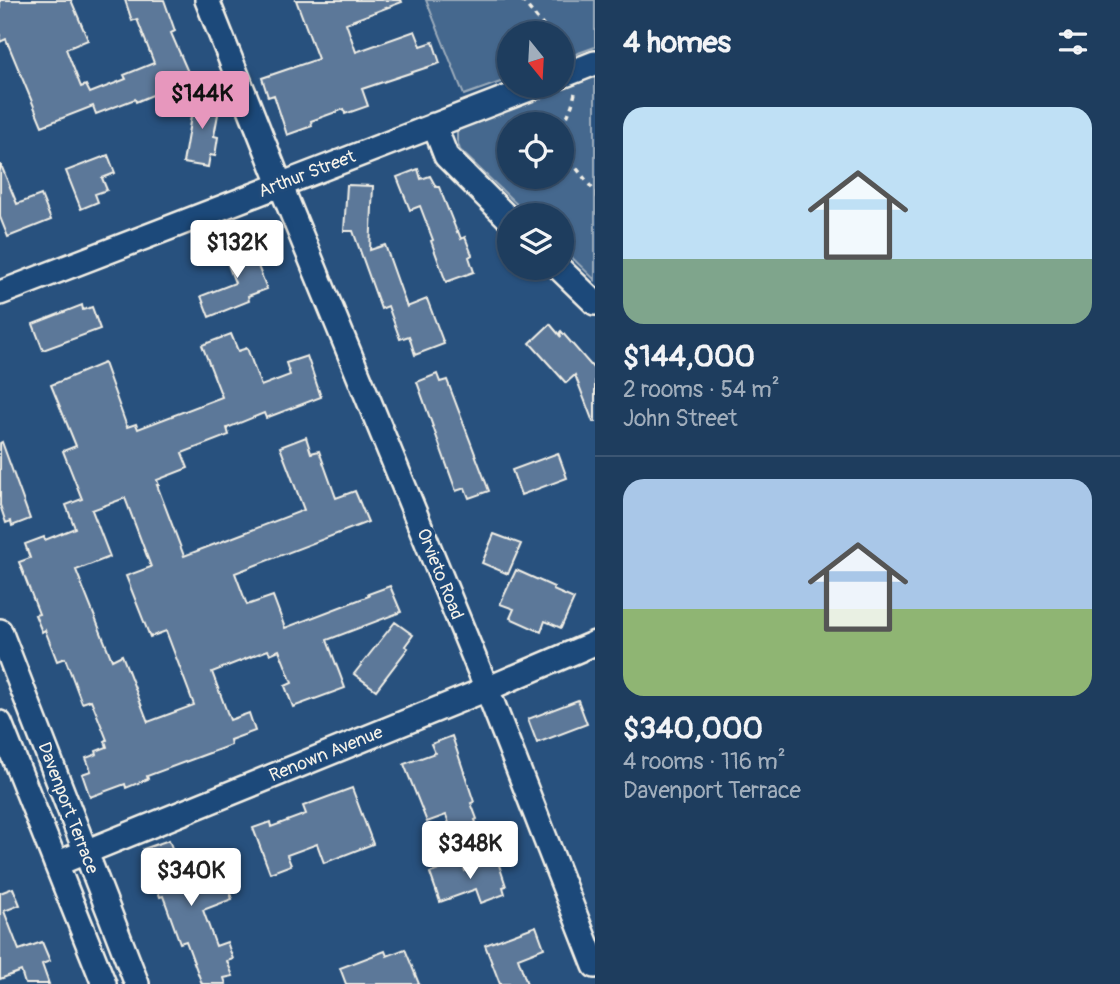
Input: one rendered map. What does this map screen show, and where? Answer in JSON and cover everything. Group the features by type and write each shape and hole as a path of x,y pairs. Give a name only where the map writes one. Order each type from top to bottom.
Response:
{"street":[{"name":"Orvieto Road","path":"207,0 487,689 595,966"},
{"path":"574,71 595,63"},
{"name":"Arthur Street","path":"0,293 505,98"},
{"path":"434,125 446,156 497,207"},
{"path":"571,280 595,303"},
{"name":"Davenport Terrace","path":"1,638 137,984"},
{"name":"Renown Avenue","path":"56,864 595,643"},
{"name":"Davenport Terrace","path":"0,723 104,984"}],"path":[{"path":"523,0 540,21"},
{"path":"574,98 565,122 567,150 571,161 595,192"}],"shaded area":[{"path":"426,0 595,0 595,47 574,55 574,21 497,21 497,83 464,95"},
{"path":"595,76 595,280 574,260 574,203 515,203 501,189 574,189 574,112 499,112 537,98 574,98 574,84"},
{"path":"497,113 497,185 460,150 457,131 465,125"}],"building":[{"path":"0,0 71,0 88,40 66,49 81,87 86,85 90,93 126,79 124,75 154,63 137,19 132,21 125,0 164,0 175,31 171,33 191,79 136,102 135,99 96,114 93,106 42,126 6,39 0,42"},
{"path":"296,0 401,0 402,2 346,23 356,52 415,31 421,46 433,42 440,63 362,89 368,106 345,114 344,109 311,121 312,126 287,135 274,95 268,97 262,78 318,59"},
{"path":"195,93 221,98 214,136 218,137 215,156 210,155 208,167 183,163"},
{"path":"108,155 115,173 102,178 107,190 95,194 98,202 81,209 66,171"},
{"path":"0,165 17,204 41,195 51,220 8,237 0,217"},
{"path":"418,169 421,179 430,176 436,187 439,187 457,232 461,239 465,237 472,255 469,257 474,272 446,282 420,206 410,210 397,177"},
{"path":"347,185 373,186 370,250 385,245 407,307 427,299 444,344 415,355 409,336 400,339 388,306 381,309 353,231 344,231"},
{"path":"251,240 267,289 248,296 249,301 209,317 201,296 235,283 223,251"},
{"path":"82,305 83,310 92,307 100,329 43,350 33,324"},
{"path":"550,324 561,337 561,331 595,370 595,422 575,375 566,383 530,343"},
{"path":"231,334 238,351 247,348 261,386 290,375 286,363 307,356 321,397 266,418 264,413 227,428 229,435 182,453 188,468 157,480 184,556 304,510 280,447 306,437 311,453 319,451 336,498 355,491 368,522 235,573 247,605 273,596 285,628 390,586 401,612 327,640 345,688 293,707 285,686 292,683 279,650 270,654 268,650 212,672 230,720 249,713 255,731 230,740 231,745 147,776 148,779 126,788 125,784 90,797 82,774 91,771 86,758 107,747 107,740 91,700 82,703 65,658 57,661 45,630 42,632 35,615 39,614 19,562 30,558 25,544 44,537 45,540 75,528 66,505 82,499 63,451 76,446 51,385 104,363 127,427 136,424 138,429 222,397 202,345","holes":["125,498 151,567 126,576 150,637 166,631 194,705 148,722 122,655 112,660 76,570 110,557 92,510"]},
{"path":"437,374 440,382 447,380 489,491 469,498 465,488 456,491 417,382"},
{"path":"2,442 30,519 12,526 11,521 6,523 0,505"},
{"path":"558,453 567,478 521,495 512,470"},
{"path":"494,534 521,544 508,574 482,563"},
{"path":"516,570 574,599 561,628 545,621 541,632 510,618 514,609 500,604"},
{"path":"395,622 413,635 405,646 408,648 376,690 354,674"},
{"path":"578,700 587,724 537,743 528,719"},
{"path":"452,736 474,802 471,803 478,828 454,837 446,815 427,822 404,764 435,753 431,744"},
{"path":"352,788 373,844 324,863 317,844 287,855 291,865 270,873 253,828 270,822 271,827 306,814 303,806"},
{"path":"169,840 176,859 199,851 212,888 226,883 232,899 203,910 216,946 227,942 233,959 227,961 233,976 224,978 226,984 202,984 186,941 180,943 163,896 160,897 143,849"},
{"path":"497,859 506,886 503,887 505,894 481,903 476,889 440,902 430,873 462,862 465,871"},
{"path":"13,888 20,905 4,911 19,950 42,942 50,961 42,964 49,984 25,984 21,971 0,979 0,893"},
{"path":"536,926 544,948 518,958 527,984 500,984 485,945"},
{"path":"405,949 419,984 346,984 340,968 385,951 387,956"}]}
